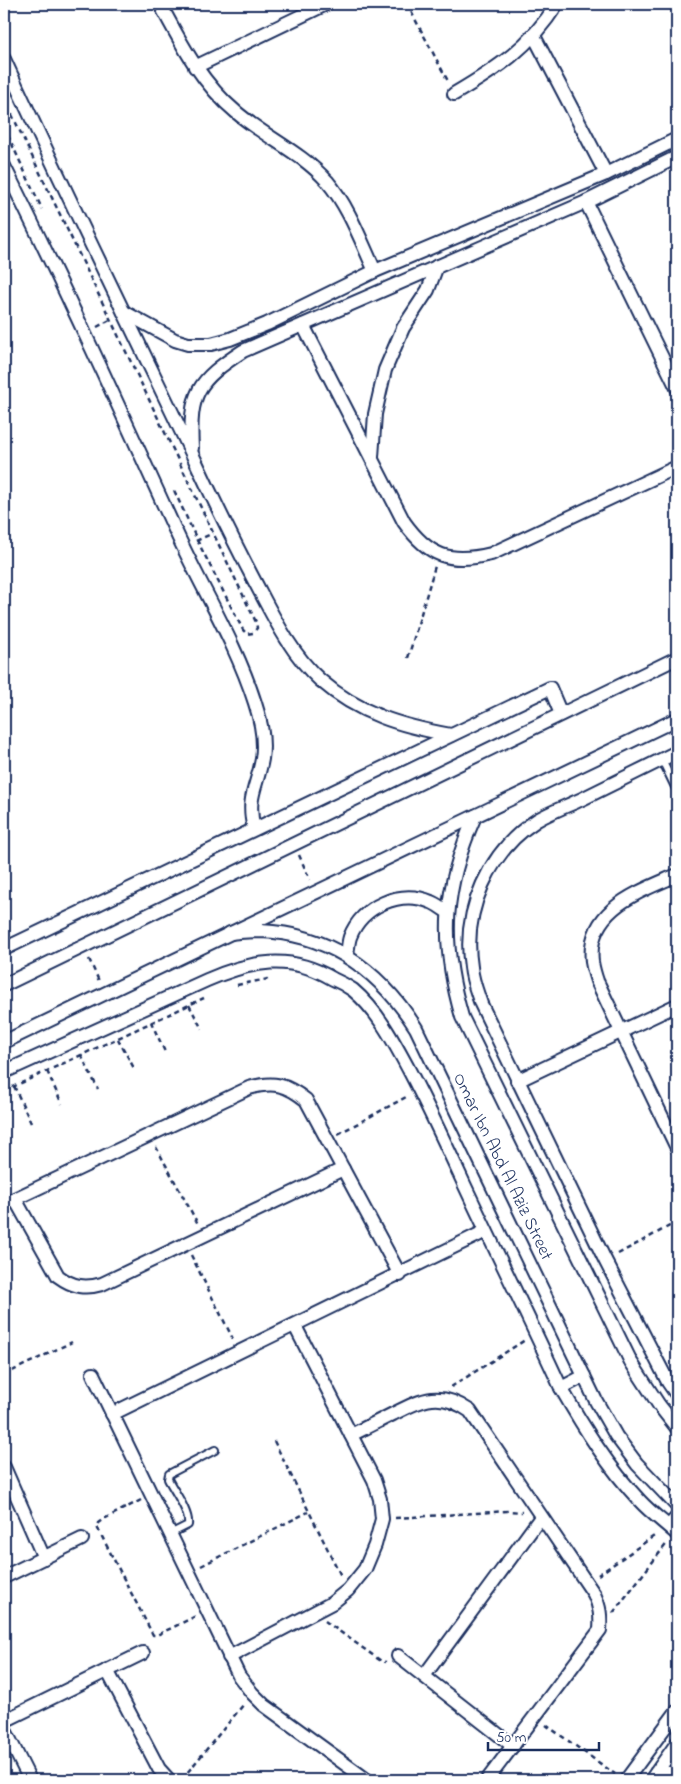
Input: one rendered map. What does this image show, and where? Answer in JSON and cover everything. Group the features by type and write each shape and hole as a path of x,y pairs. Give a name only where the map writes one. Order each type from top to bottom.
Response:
{"street":[{"path":"160,4 195,67 210,86 235,112 295,152 327,181 348,212 376,272"},
{"path":"195,67 309,7 326,4"},
{"path":"454,94 505,62 534,36 557,4"},
{"path":"534,36 606,174"},
{"path":"4,60 226,526 293,650 320,679 351,703 386,720 418,729 451,735"},
{"path":"124,312 175,340 188,344 211,344 230,339 267,324 376,272 606,174 677,138"},
{"path":"193,456 191,424 194,399 204,381 221,365 243,351 586,202 677,157"},
{"path":"4,166 51,260 183,547 231,644 255,703 263,743 262,760 250,802 254,829"},
{"path":"586,202 677,388"},
{"path":"372,459 375,414 386,370 403,328 428,290 437,266"},
{"path":"303,325 404,522 415,538 426,548 438,554 451,558 472,559 491,554 677,467"},
{"path":"4,984 677,658"},
{"path":"4,949 550,688 561,714"},
{"path":"4,1042 677,719"},
{"path":"677,752 538,820 514,839 494,862 480,889 471,923 469,940 470,966 481,1004 605,1260 668,1382 677,1395"},
{"name":"Omar Ibn Abd Al Aziz Street","path":"475,816 462,844 454,873 448,912 448,961 462,1017 631,1362 659,1405 677,1428"},
{"path":"677,874 630,896 613,907 600,922 593,941 592,961 597,981 677,1148"},
{"path":"347,956 350,937 360,920 375,907 393,899 412,897 431,902 448,912"},
{"name":"Omar Ibn Abd Al Aziz Street","path":"230,933 260,931 290,935 320,943 347,956 368,970 386,987 402,1007 416,1028 596,1401 616,1436 637,1464 677,1506"},
{"path":"4,1072 224,973 252,964 278,962 299,964 323,973 352,990 366,1003 394,1040 422,1094 561,1388 597,1449 641,1502 675,1527"},
{"path":"517,1081 677,1005"},
{"path":"343,1169 205,1236 91,1288 68,1284 58,1276 9,1201 249,1088 264,1084 279,1085 294,1090 306,1100 400,1275"},
{"path":"422,1094 444,1088"},
{"path":"557,1210 576,1201"},
{"path":"112,1414 400,1275 486,1231"},
{"path":"229,1657 332,1603 348,1590 365,1569 375,1545 382,1519 380,1499 374,1480 295,1326"},
{"path":"93,1374 188,1573 240,1676 252,1693 278,1716 367,1780"},
{"path":"561,1388 584,1376"},
{"path":"351,1435 420,1400 433,1398 459,1403 470,1411 599,1605 600,1630 488,1780"},
{"path":"4,1467 44,1558"},
{"path":"424,1676 541,1517"},
{"path":"4,1577 82,1539"},
{"path":"4,1721 143,1652"},
{"path":"398,1656 513,1746"},
{"path":"107,1670 159,1769 169,1780"},
{"path":"620,1777 677,1710"},
{"path":"4,1728 30,1780"},
{"path":"653,1776 677,1743"},
{"path":"653,1776 677,1773"}],"lane":[{"path":"662,760 675,787"},
{"path":"170,1534 188,1525 189,1521 187,1513 168,1479 169,1474 215,1450"}],"path":[{"path":"407,4 454,94"},
{"path":"4,98 256,622 256,628 253,633 247,634 243,630 172,487"},
{"path":"4,127 44,214"},
{"path":"84,333 124,312"},
{"path":"97,326 101,335"},
{"path":"183,547 226,526"},
{"path":"408,658 438,554"},
{"path":"294,845 316,893"},
{"path":"83,946 105,993"},
{"path":"229,987 245,982 268,979"},
{"path":"4,1091 211,995"},
{"path":"189,1005 202,1029"},
{"path":"151,1022 166,1054"},
{"path":"118,1038 135,1070"},
{"path":"81,1055 98,1089"},
{"path":"47,1071 62,1104"},
{"path":"14,1086 31,1123"},
{"path":"328,1139 422,1094"},
{"path":"150,1135 205,1236"},
{"path":"605,1260 677,1222"},
{"path":"186,1244 240,1352"},
{"path":"433,1398 536,1333"},
{"path":"4,1375 72,1342"},
{"path":"274,1441 348,1590"},
{"path":"151,1496 102,1520 98,1523 98,1527 153,1635 157,1635 207,1611"},
{"path":"382,1519 508,1510 525,1512 541,1517"},
{"path":"188,1573 308,1512"},
{"path":"586,1583 675,1527"},
{"path":"600,1630 675,1527"},
{"path":"314,1612 381,1661 390,1662 398,1656"},
{"path":"181,1780 252,1693"},
{"path":"535,1717 620,1777"}]}
